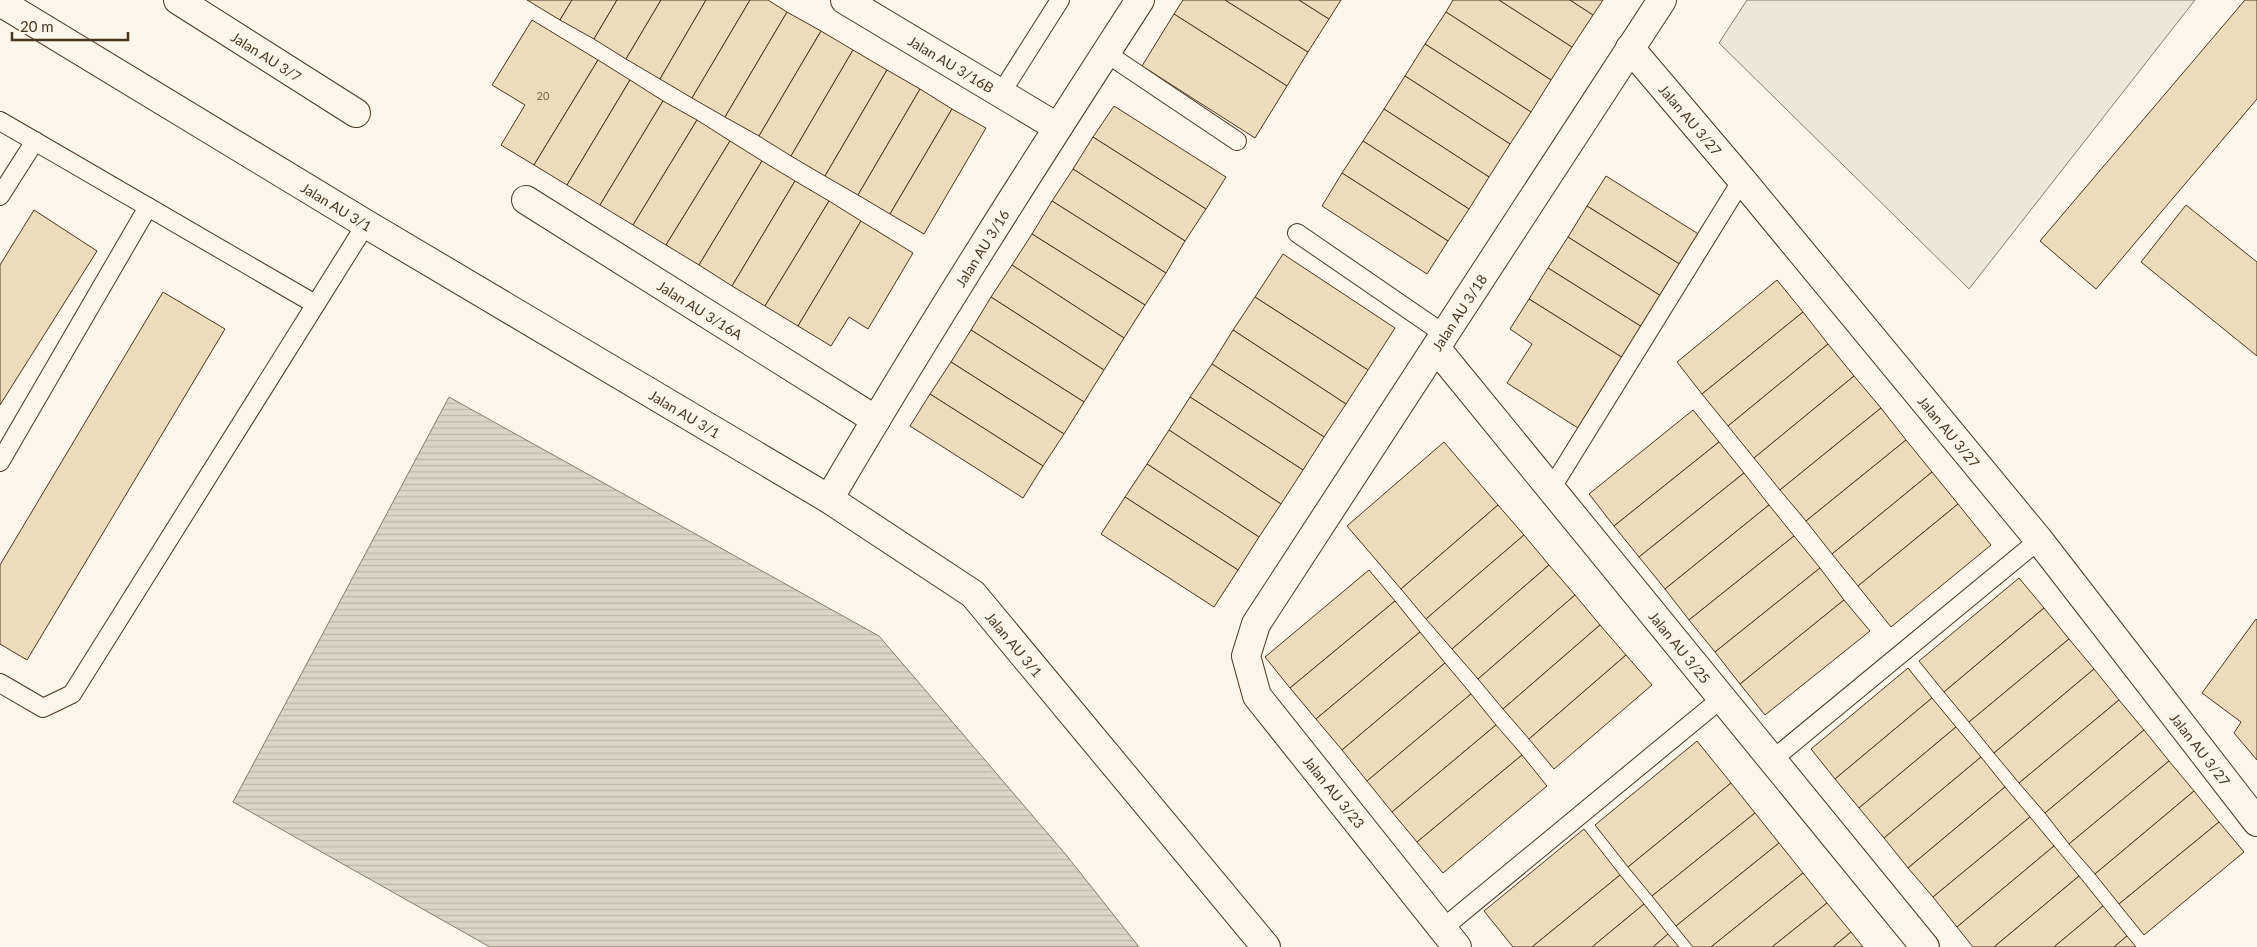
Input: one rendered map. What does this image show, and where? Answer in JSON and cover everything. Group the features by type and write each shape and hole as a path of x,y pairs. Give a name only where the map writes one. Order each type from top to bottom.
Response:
{"street":[{"name":"Jalan AU 3/7","path":"178,0 356,113"},
{"name":"Jalan AU 3/16B","path":"845,0 1058,127"},
{"name":"Jalan AU 3/16","path":"829,498 1058,127 1140,0"},
{"name":"Jalan AU 3/18","path":"1256,624 1662,0"},
{"name":"Jalan AU 3/1","path":"0,2 366,224 829,498 973,594 1266,947"},
{"name":"Jalan AU 3/27","path":"1630,48 1742,180 2039,540 2257,822"},
{"name":"Jalan AU 3/16A","path":"526,200 876,420"},
{"name":"Jalan AU 3/25","path":"1440,341 1551,489 1925,947"},
{"name":"Jalan AU 3/23","path":"1256,624 1246,656 1257,696 1450,938"}],"lane":[{"path":"1001,93 1060,0"},
{"path":"1106,53 1237,142"},
{"path":"0,121 315,304"},
{"path":"0,196 35,141"},
{"path":"1551,489 1742,180"},
{"path":"0,462 148,207"},
{"path":"2,688 43,708 72,694 366,224"},
{"path":"1297,233 1440,341"},
{"path":"1772,760 2039,540"},
{"path":"1450,938 1722,698"}],"shaded area":[{"path":"1747,0 2195,0 1969,289 1719,43"},
{"path":"449,397 879,636 1067,856 1139,947 490,947 233,802"}],"building":[{"path":"527,0 572,0 560,20"},
{"path":"572,0 617,0 594,39 560,20"},
{"path":"617,0 661,0 626,59 594,39"},
{"path":"661,0 706,0 660,79 626,59"},
{"path":"706,0 750,0 692,98 660,79"},
{"path":"750,0 768,0 787,12 725,117 692,98"},
{"path":"1183,0 1225,0 1308,52 1287,86 1174,14"},
{"path":"1225,0 1299,0 1329,19 1308,52"},
{"path":"1299,0 1341,0 1329,19"},
{"path":"1453,0 1499,0 1572,47 1551,80 1446,12"},
{"path":"1499,0 1570,0 1593,15 1572,47"},
{"path":"1570,0 1603,0 1593,15"},
{"path":"2245,0 2257,0 2257,99 2096,289 2040,241"},
{"path":"787,12 821,31 759,136 725,117"},
{"path":"1446,12 1551,80 1531,112 1425,44"},
{"path":"1174,14 1287,86 1255,138 1142,66"},
{"path":"532,20 598,60 534,165 501,145 525,105 492,85"},
{"path":"821,31 853,50 791,156 759,136"},
{"path":"1425,44 1531,112 1510,144 1405,76"},
{"path":"853,50 887,70 825,176 791,156"},
{"path":"598,60 630,80 567,185 534,165"},
{"path":"887,70 920,89 858,195 825,176"},
{"path":"1405,76 1510,144 1489,177 1384,109"},
{"path":"630,80 663,101 600,205 567,185"},
{"path":"920,89 952,109 890,214 858,195"},
{"path":"663,101 697,120 633,225 600,205"},
{"path":"1114,106 1226,177 1206,209 1093,137"},
{"path":"952,109 986,128 924,234 890,214"},
{"path":"1384,109 1489,177 1469,209 1363,141"},
{"path":"697,120 730,141 666,245 633,225"},
{"path":"1093,137 1206,209 1185,241 1073,169"},
{"path":"730,141 762,161 699,265 666,245"},
{"path":"1363,141 1469,209 1448,241 1342,173"},
{"path":"762,161 795,181 732,286 699,265"},
{"path":"1073,169 1185,241 1166,273 1052,201"},
{"path":"1342,173 1448,241 1427,274 1322,206"},
{"path":"1606,176 1700,235 1681,265 1587,206"},
{"path":"795,181 829,201 765,306 732,286"},
{"path":"829,201 861,221 798,326 765,306"},
{"path":"1052,201 1166,273 1145,305 1032,234"},
{"path":"2186,205 2257,262 2257,356 2141,262"},
{"path":"1587,206 1681,265 1661,296 1568,237"},
{"path":"34,210 97,251 0,405 0,265"},
{"path":"861,221 913,253 868,329 849,317 831,346 798,326"},
{"path":"1032,234 1145,305 1124,338 1012,265"},
{"path":"1568,237 1661,296 1642,327 1548,268"},
{"path":"1283,254 1395,328 1368,370 1255,297"},
{"path":"1012,265 1124,338 1104,370 991,297"},
{"path":"1548,268 1642,327 1623,358 1529,299"},
{"path":"1777,280 1803,312 1702,394 1677,362"},
{"path":"163,292 225,329 27,660 0,644 0,565"},
{"path":"991,297 1104,370 1084,402 971,330"},
{"path":"1255,297 1368,370 1346,404 1233,330"},
{"path":"1529,299 1623,358 1578,428 1507,383 1532,344 1510,329"},
{"path":"1803,312 1828,344 1728,426 1702,394"},
{"path":"971,330 1084,402 1064,434 951,362"},
{"path":"1233,330 1346,404 1324,437 1212,364"},
{"path":"1828,344 1854,376 1754,458 1728,426"},
{"path":"951,362 1064,434 1043,466 930,394"},
{"path":"1212,364 1324,437 1303,470 1190,397"},
{"path":"1854,376 1881,408 1780,490 1754,458"},
{"path":"930,394 1043,466 1023,498 910,426"},
{"path":"1190,397 1303,470 1281,504 1169,430"},
{"path":"1881,408 1906,440 1806,521 1780,490"},
{"path":"1693,410 1719,442 1614,526 1589,494"},
{"path":"1169,430 1281,504 1259,537 1147,464"},
{"path":"1906,440 1932,472 1832,554 1806,521"},
{"path":"1444,442 1498,505 1401,589 1347,526"},
{"path":"1719,442 1744,473 1639,557 1614,526"},
{"path":"1147,464 1259,537 1238,570 1125,497"},
{"path":"1932,472 1958,504 1858,586 1832,554"},
{"path":"1744,473 1769,505 1665,589 1639,557"},
{"path":"1125,497 1238,570 1214,607 1101,534"},
{"path":"1958,504 1991,545 1891,627 1858,586"},
{"path":"1498,505 1524,535 1426,619 1401,589"},
{"path":"1769,505 1794,536 1689,620 1665,589"},
{"path":"1524,535 1549,565 1452,649 1426,619"},
{"path":"1794,536 1820,568 1715,652 1689,620"},
{"path":"1549,565 1575,595 1478,679 1452,649"},
{"path":"1820,568 1844,600 1740,684 1715,652"},
{"path":"1369,570 1395,601 1290,688 1265,657"},
{"path":"2019,578 2044,608 1944,692 1919,661"},
{"path":"1575,595 1600,625 1503,709 1478,679"},
{"path":"1844,600 1870,631 1765,715 1740,684"},
{"path":"1395,601 1420,632 1316,719 1290,688"},
{"path":"2044,608 2069,639 1969,722 1944,692"},
{"path":"2256,619 2257,760 2234,733 2241,722 2202,693"},
{"path":"1600,625 1626,655 1529,739 1503,709"},
{"path":"1420,632 1445,663 1342,750 1316,719"},
{"path":"2069,639 2094,669 1994,753 1969,722"},
{"path":"1626,655 1652,685 1554,769 1529,739"},
{"path":"1445,663 1471,694 1367,781 1342,750"},
{"path":"1908,668 1932,698 1835,779 1811,749"},
{"path":"2094,669 2119,700 2019,783 1994,753"},
{"path":"1471,694 1496,725 1392,812 1367,781"},
{"path":"1932,698 1956,727 1859,808 1835,779"},
{"path":"2119,700 2144,730 2045,813 2019,783"},
{"path":"1496,725 1522,755 1417,842 1392,812"},
{"path":"1956,727 1981,757 1884,838 1859,808"},
{"path":"2144,730 2169,761 2069,844 2045,813"},
{"path":"1697,741 1731,783 1628,867 1595,825"},
{"path":"1522,755 1547,786 1443,873 1417,842"},
{"path":"1981,757 2005,787 1908,868 1884,838"},
{"path":"2169,761 2194,791 2095,874 2069,844"},
{"path":"1731,783 1755,813 1652,896 1628,867"},
{"path":"2005,787 2030,817 1933,897 1908,868"},
{"path":"2194,791 2219,822 2119,904 2095,874"},
{"path":"1755,813 1779,843 1676,926 1652,896"},
{"path":"2030,817 2054,846 1957,927 1933,897"},
{"path":"2219,822 2244,852 2144,935 2119,904"},
{"path":"1584,829 1620,875 1532,947 1513,947 1484,911"},
{"path":"1779,843 1803,873 1711,947 1693,947 1676,926"},
{"path":"2054,846 2079,876 1994,947 1973,947 1957,927"},
{"path":"1803,873 1827,903 1772,947 1711,947"},
{"path":"1620,875 1644,904 1592,947 1532,947"},
{"path":"2079,876 2103,906 2054,947 1994,947"},
{"path":"1827,903 1851,932 1833,947 1772,947"},
{"path":"1644,904 1668,934 1653,947 1592,947"},
{"path":"2103,906 2127,936 2114,947 2054,947"},
{"path":"1851,932 1863,947 1833,947"},
{"path":"1668,934 1679,947 1653,947"},
{"path":"2127,936 2136,947 2114,947"}]}
